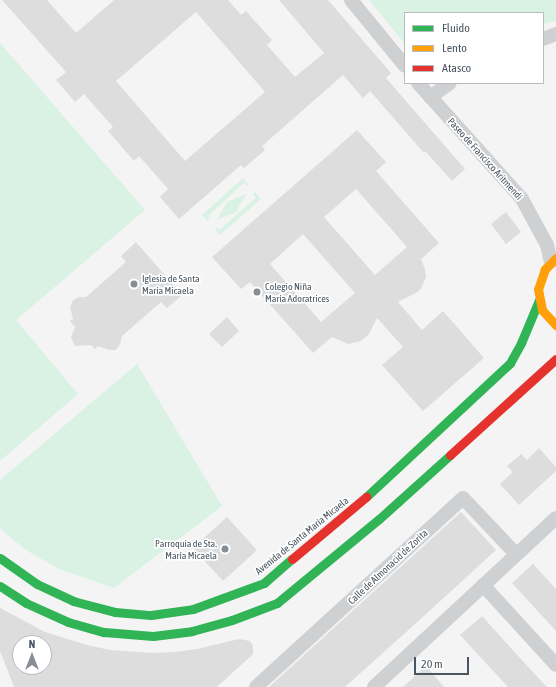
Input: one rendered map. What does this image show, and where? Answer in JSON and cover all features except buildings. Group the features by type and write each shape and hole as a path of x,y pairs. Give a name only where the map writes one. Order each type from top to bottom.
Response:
{"street":[{"path":"352,0 404,65"},
{"path":"544,39 556,34"},
{"name":"Paseo de Francisco Aritmendi","path":"419,84 522,199 547,245 553,260"},
{"path":"430,97 449,84"},
{"path":"553,260 540,279 539,300 542,310 556,325"},
{"name":"Avenida de Santa María Micaela","path":"0,558 37,584 72,601 115,612 151,615 193,609 264,583 363,500 510,363 521,343 539,300"},
{"path":"0,586 26,603 68,622 104,632 153,636 192,631 232,620 277,603 379,519 556,359"},
{"name":"Calle de Almonacid de Zorita","path":"256,687 463,498 516,554"},
{"path":"376,687 556,518"},
{"path":"483,585 556,665"}],"green space":[{"path":"369,0 556,0 556,21 544,24 544,12 404,12 404,43"},
{"path":"0,43 145,210 16,320 78,394 0,461"},
{"path":"243,178 248,184 247,186 244,183 208,216 210,219 208,221 202,215"},
{"path":"255,192 261,199 220,235 215,229 217,227 219,230 256,198 253,194"},
{"path":"246,194 236,212 217,220 227,202"},
{"path":"137,364 222,506 114,588 59,569 26,550 4,532 0,528 0,480"}],"traffic: fast":[{"path":"366,497 510,363 521,343 539,300"},
{"path":"0,586 26,603 68,622 104,632 153,636 192,631 232,620 277,603 379,519 450,455"},
{"path":"0,558 37,584 73,601 115,612 151,615 193,609 264,583 292,559"}],"traffic: slow":[{"path":"556,258 545,269 538,289 542,310 556,325"}],"traffic: jam":[{"path":"450,455 556,359"},
{"path":"292,559 366,497"}],"place":[{"name":"Iglesia de Santa María Micaela","path":"134,284"},
{"name":"Colegio Niña María Adoratrices","path":"257,292"},
{"name":"Parroquia de Sta. María Micaela","path":"225,549"}]}
